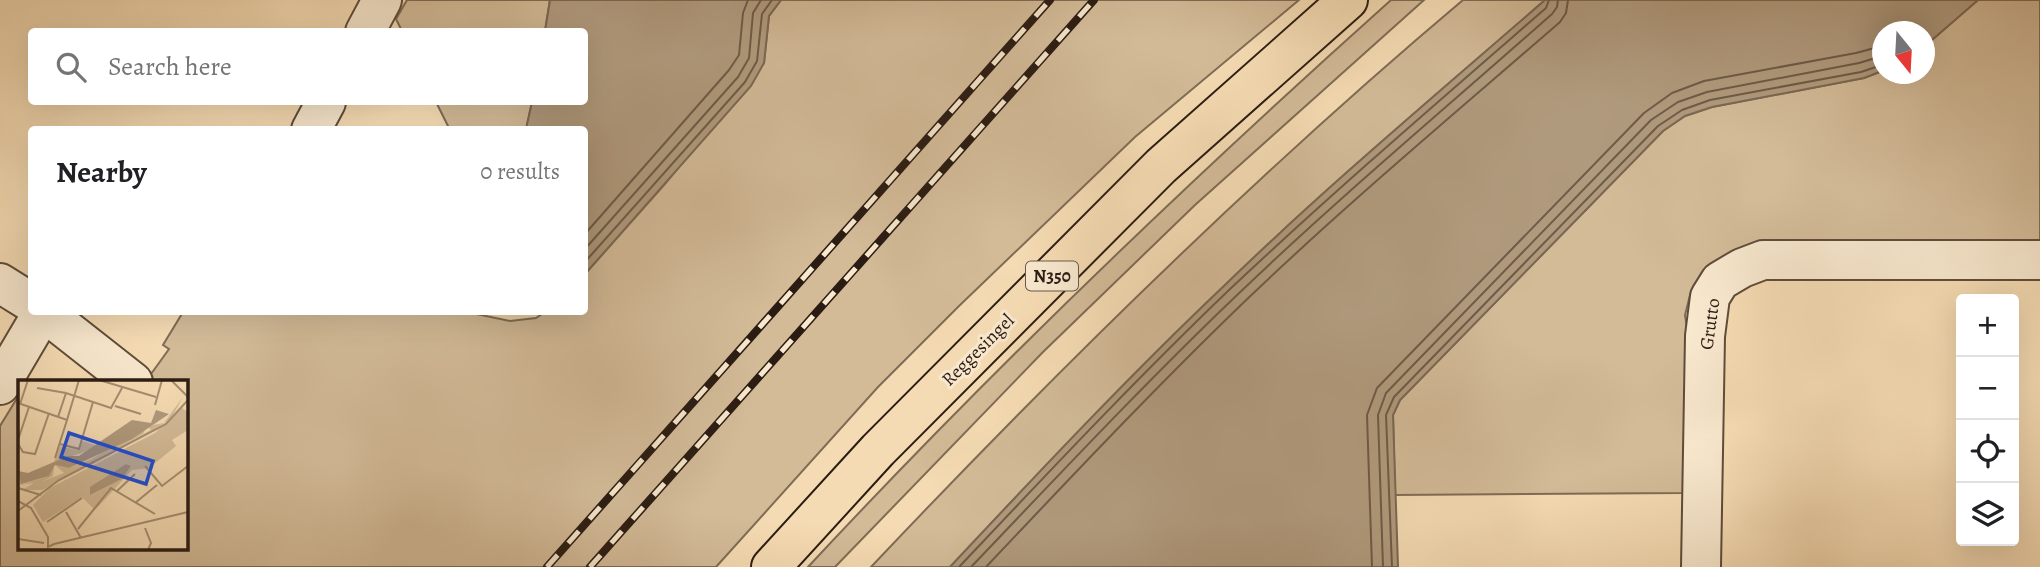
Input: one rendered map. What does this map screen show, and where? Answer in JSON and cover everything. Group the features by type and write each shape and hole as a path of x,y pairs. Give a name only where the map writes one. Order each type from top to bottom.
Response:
{"main road":[{"name":"Reggesingel","path":"771,567 878,450 1161,166 1348,0"}],"street":[{"path":"367,28 382,0"},
{"path":"313,126 325,105"},
{"name":"Grutto","path":"1701,567 1705,337 1710,298 1720,281 1763,260 2040,260"},
{"path":"0,283 28,300"},
{"path":"0,385 42,315"},
{"path":"48,315 130,380"}],"shaded area":[{"path":"407,0 550,0 545,28 400,28 396,19"},
{"path":"781,0 1299,0 1135,137 959,306 878,387 716,567 0,567 0,426 18,397 18,550 187,550 187,380 147,380 169,349 163,345 181,315 481,315 510,321 540,315 588,315 588,271 664,185 764,63 769,16"},
{"path":"1391,0 1424,0 1195,205 1043,352 835,567 808,567 949,420 1093,277"},
{"path":"1463,0 1545,0 1263,249 1119,389 950,567 871,567 1013,419 1233,204"},
{"path":"1978,0 2040,0 2040,246 1719,262 1691,291 1685,315 1690,350 1683,493 1395,495 1393,415 1400,400 1663,131 1685,116 1712,107 1872,75 1872,84 1935,84 1935,37"},
{"path":"438,105 531,105 527,126 448,126"}],"water":[{"path":"550,0 781,0 769,16 764,63 751,86 588,271 588,126 527,126 531,105 588,105 588,28 545,28"},
{"path":"1545,0 1978,0 1935,37 1935,21 1872,21 1872,75 1712,107 1685,116 1663,131 1400,400 1393,415 1398,567 950,567 1119,389 1189,320 1302,212"}],"railway":[{"path":"547,567 1050,0"},
{"path":"590,567 1094,0"}]}
